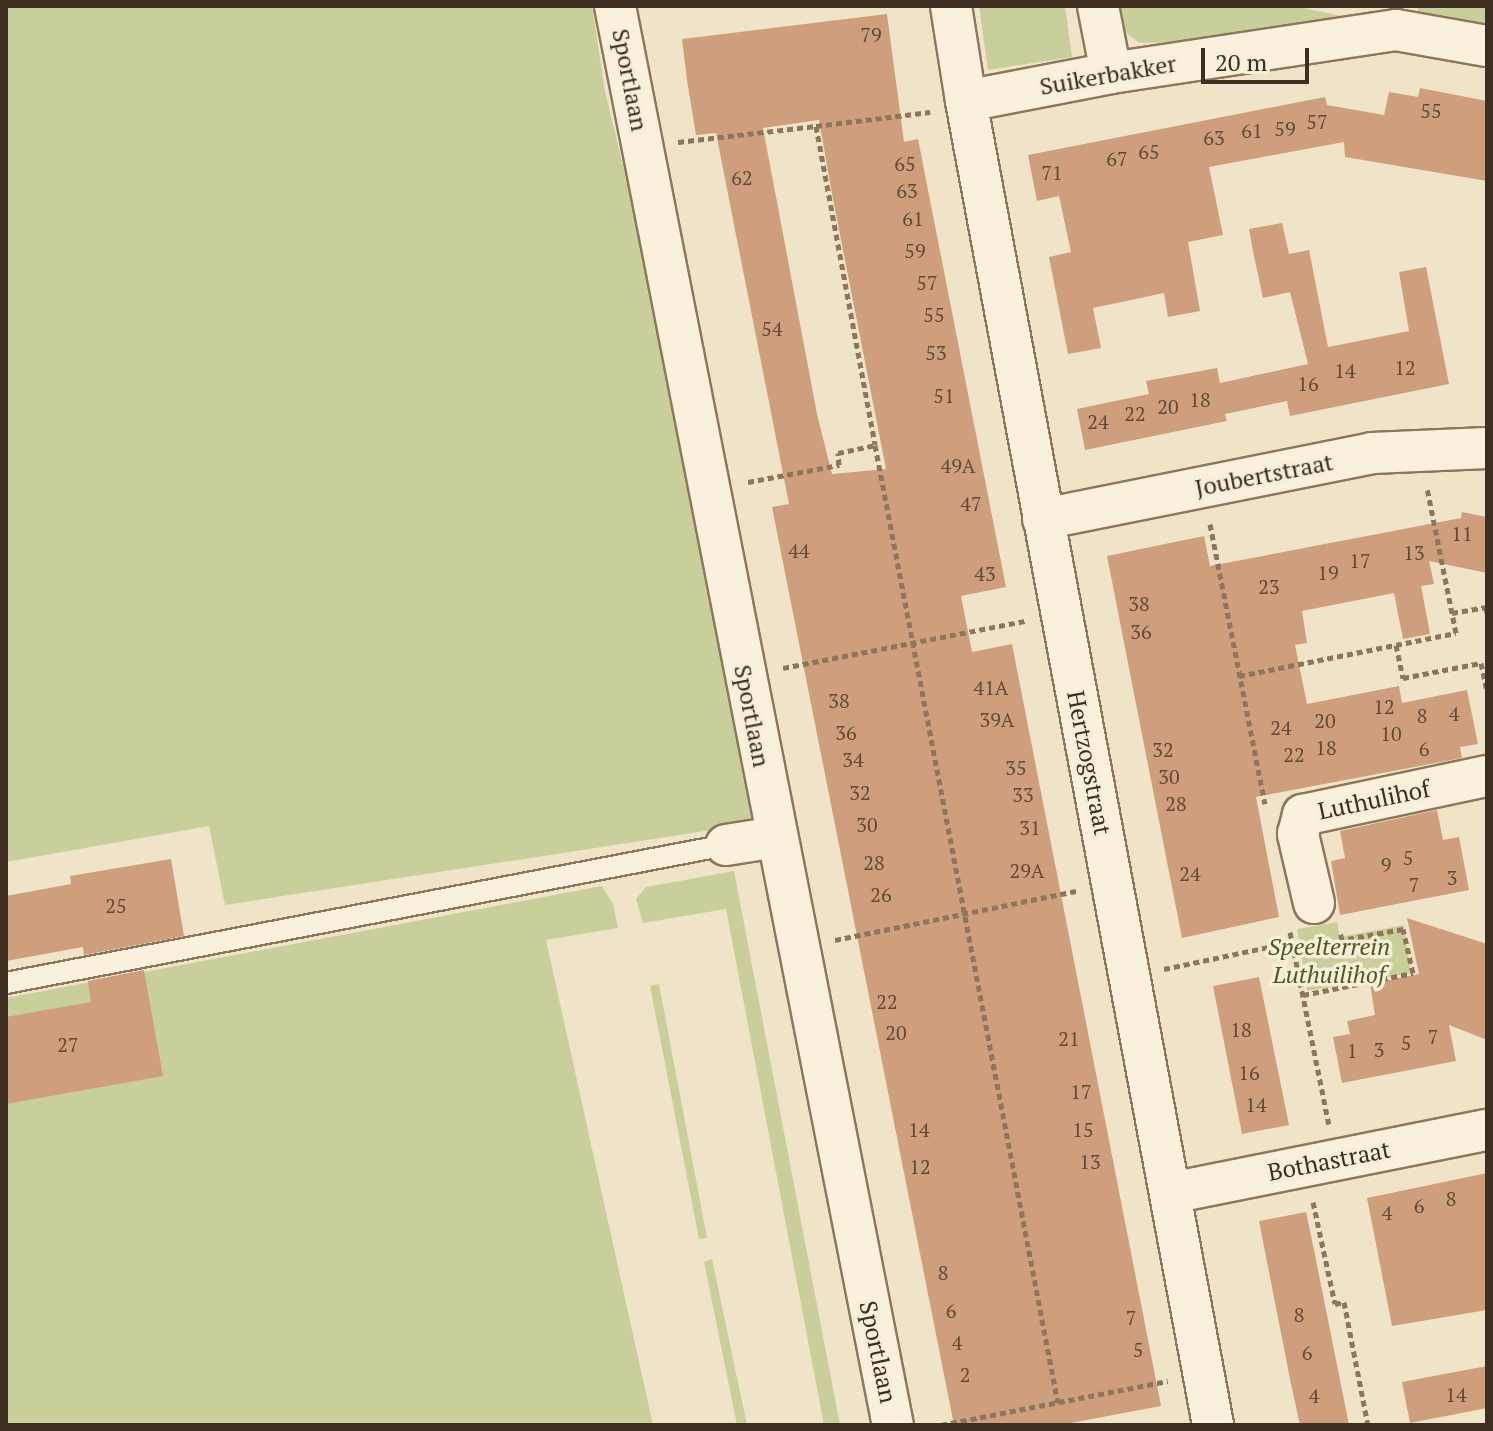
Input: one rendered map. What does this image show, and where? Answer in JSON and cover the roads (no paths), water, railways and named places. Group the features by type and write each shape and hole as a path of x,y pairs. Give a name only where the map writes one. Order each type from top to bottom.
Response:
{"street":[{"name":"Sportlaan","path":"615,6 893,1425"},
{"path":"951,6 966,104"},
{"path":"1098,6 1111,73"},
{"name":"Suikerbakker","path":"966,104 1111,73 1396,30 1487,46"},
{"name":"Hertzogstraat","path":"966,104 1213,1425"},
{"name":"Joubertstraat","path":"1043,519 1372,453 1487,448"},
{"name":"Luthulihof","path":"1311,920 1298,834 1303,815 1487,776"},
{"path":"726,845 776,837"},
{"name":"Bothastraat","path":"1171,1193 1487,1130"}],"lane":[{"path":"6,983 726,845"}],"park label":[{"name":"Speelterrein Luthuilihof","path":"1329,961"}]}
